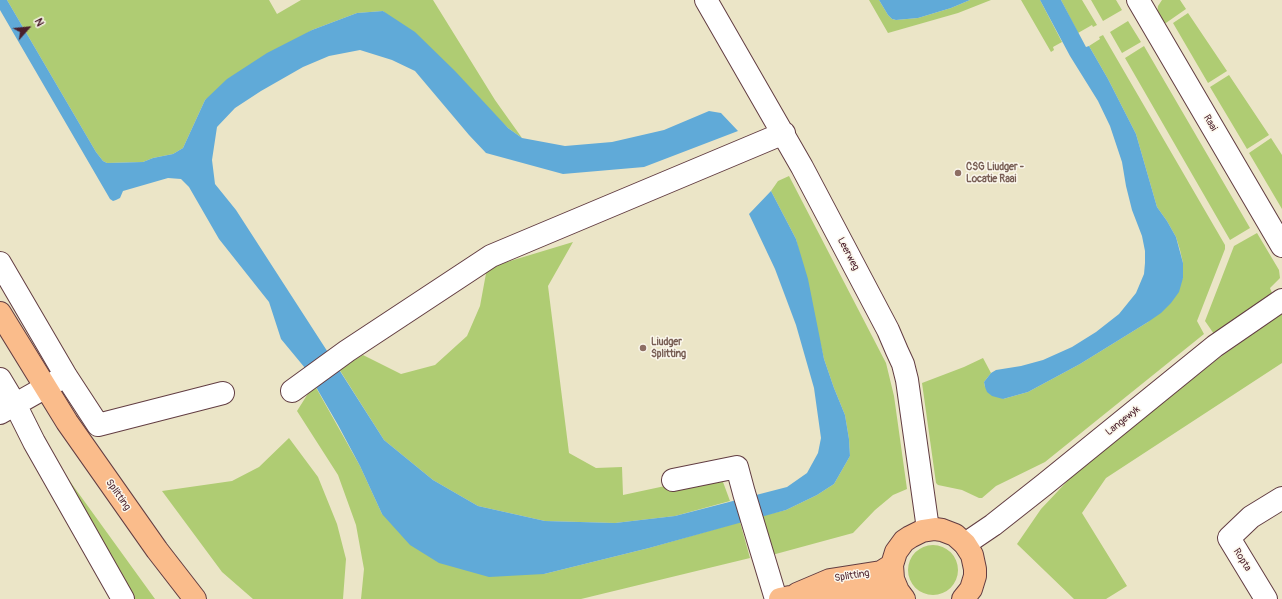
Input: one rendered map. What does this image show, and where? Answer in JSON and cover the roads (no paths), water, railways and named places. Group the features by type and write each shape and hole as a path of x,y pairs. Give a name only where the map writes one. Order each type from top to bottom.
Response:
{"main road":[{"name":"Splitting","path":"0,313 67,422 157,550 195,599"},
{"path":"901,595 893,579 892,565 896,552 904,541 915,533 928,529 942,530 955,535 965,544 972,555 975,569 969,596"},
{"name":"Splitting","path":"782,598 830,580 881,572 892,565"},
{"name":"Splitting","path":"782,598 833,598 884,589 901,595"}],"street":[{"name":"Leerweg","path":"706,0 784,133 888,330 903,364 907,380 928,529"},
{"name":"Raai","path":"1142,2 1282,246"},
{"path":"292,391 347,351 491,256 784,133"},
{"path":"0,262 66,376 98,425 223,393"},
{"name":"Langewyk","path":"965,544 993,525 1045,484 1215,346 1282,300"},
{"path":"7,408 66,376"},
{"path":"0,379 7,408 38,449 123,599"},
{"path":"673,480 737,467 754,527 782,598"},
{"name":"Ropta","path":"1266,599 1229,538 1251,517 1282,498"}],"water":[{"path":"0,0 7,0 96,152 103,161 107,163 143,162 153,158 173,154 183,148 205,100 227,79 267,53 312,30 357,13 383,11 415,32 455,71 508,128 522,138 565,146 612,142 664,130 709,111 721,113 738,131 644,167 563,174 486,153 415,71 392,60 360,50 329,56 303,67 235,108 217,127 212,160 215,184 236,210 384,440 433,480 478,506 545,521 615,523 675,516 787,487 807,473 818,453 821,438 814,388 796,325 775,269 749,214 771,191 796,239 808,279 824,359 845,415 850,456 834,484 817,495 786,510 649,548 544,574 489,577 439,563 410,545 382,514 360,466 338,425 305,368 281,339 269,302 219,239 189,187 181,179 168,178 123,191 120,198 113,201 110,199 0,10"},
{"path":"879,0 970,0 951,8 918,18 896,20 892,19 888,15"},
{"path":"1040,0 1061,0 1086,47 1089,46 1108,79 1136,134 1157,207 1176,237 1183,263 1183,278 1179,292 1171,303 1161,313 1148,322 1080,364 1028,392 1003,399 992,396 987,392 984,382 991,373 996,370 1021,366 1043,360 1072,347 1096,332 1119,314 1136,293 1144,274 1145,251 1142,236 1132,210 1122,162 1110,126 1098,101 1070,56"}],"place":[{"name":"CSG Liudger - Locatie Raai","path":"958,173"},
{"name":"Liudger Splitting","path":"643,348"}]}
